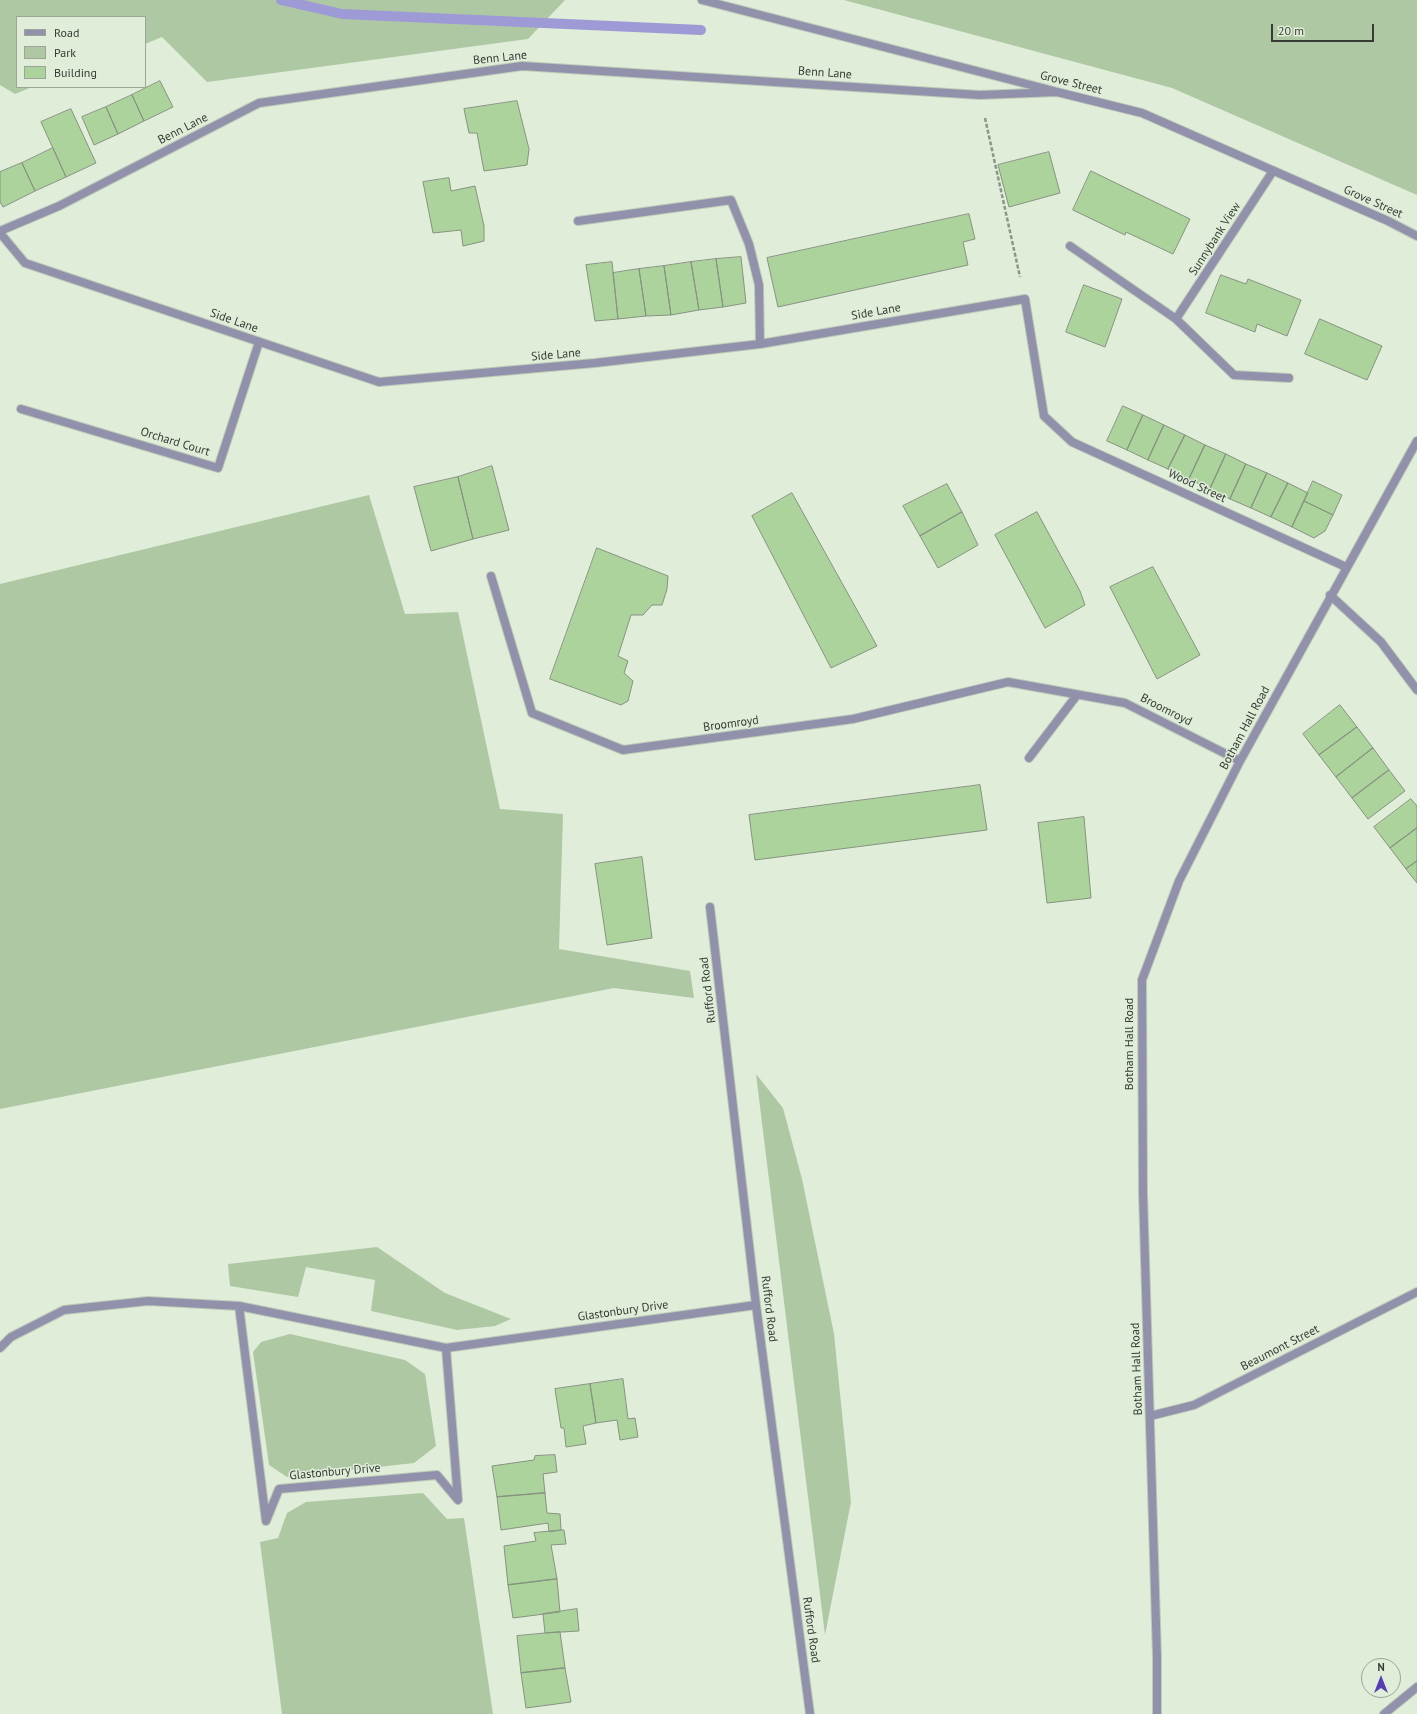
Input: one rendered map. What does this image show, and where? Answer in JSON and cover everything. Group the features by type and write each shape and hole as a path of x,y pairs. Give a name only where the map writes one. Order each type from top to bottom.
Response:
{"street":[{"name":"Grove Street","path":"702,0 1142,113 1388,220 1417,236"},
{"name":"Benn Lane","path":"0,232 59,206 259,103 522,66 980,95 1057,92"},
{"name":"Sunnybank View","path":"1176,319 1273,171"},
{"path":"578,220 731,200 749,244 759,285 760,344"},
{"name":"Side Lane","path":"0,232 24,263 379,382 595,363 760,344 1025,299"},
{"path":"1070,246 1176,319 1234,375 1289,378"},
{"name":"Wood Street","path":"1025,299 1044,416 1072,442 1346,567"},
{"name":"Orchard Court","path":"21,409 218,468 258,342"},
{"name":"Botham Hall Road","path":"1157,1714 1157,1656 1144,1193 1142,980 1179,882 1240,761 1330,595 1417,442"},
{"name":"Broomroyd","path":"490,576 532,713 623,750 853,719 1008,682 1125,703 1240,761"},
{"path":"1330,595 1381,642 1417,690"},
{"path":"1029,758 1077,695"},
{"name":"Rufford Road","path":"710,907 756,1304 810,1714"},
{"name":"Beaumont Street","path":"1150,1416 1194,1405 1417,1292"},
{"name":"Glastonbury Drive","path":"0,1348 11,1337 64,1310 148,1300 239,1306 446,1348 756,1304"},
{"name":"Glastonbury Drive","path":"239,1306 266,1521 279,1489 437,1475 458,1500 446,1348"},
{"path":"1384,1714 1417,1687"}],"path":[{"path":"980,95 1025,299"}],"green space":[{"path":"0,0 565,0 528,39 207,82 162,37 146,44 146,16 16,16 16,88 30,88 15,94 0,85"},
{"path":"844,0 1417,0 1417,195 1172,88"},
{"path":"369,495 405,614 458,612 500,809 563,814 559,949 690,971 694,998 614,988 0,1109 0,584"},
{"path":"756,1074 783,1108 802,1179 834,1334 851,1502 825,1635"},
{"path":"377,1247 445,1293 511,1319 495,1326 457,1330 371,1311 375,1280 306,1267 298,1297 230,1286 228,1264"},
{"path":"290,1334 405,1360 425,1374 436,1446 414,1463 287,1477 269,1465 253,1352 261,1342"},
{"path":"423,1493 447,1519 464,1518 493,1714 282,1714 260,1542 278,1538 287,1513 306,1502"}],"building":[{"path":"160,81 173,107 144,121 132,95"},
{"path":"132,95 144,121 118,134 106,107"},
{"path":"517,101 529,149 527,165 484,171 477,133 469,133 464,109"},
{"path":"106,107 118,134 94,145 82,117"},
{"path":"71,109 96,163 66,177 41,122"},
{"path":"53,148 66,177 35,191 22,163"},
{"path":"1049,152 1060,193 1009,207 998,165"},
{"path":"22,163 35,191 3,207 0,202 0,172"},
{"path":"1091,171 1190,219 1173,254 1126,232 1125,235 1073,210"},
{"path":"449,178 451,191 475,186 484,226 484,241 463,246 461,230 433,233 423,182"},
{"path":"969,214 975,239 963,242 968,265 778,307 767,258"},
{"path":"741,257 746,303 723,307 716,259"},
{"path":"716,259 723,307 699,310 691,262"},
{"path":"612,262 618,319 595,321 586,265"},
{"path":"691,262 699,310 671,315 664,266"},
{"path":"664,266 671,315 646,316 639,269"},
{"path":"639,269 646,316 618,319 613,273"},
{"path":"1221,275 1246,284 1248,279 1301,300 1287,336 1257,324 1255,332 1206,313"},
{"path":"1084,285 1122,299 1105,347 1066,332"},
{"path":"1320,319 1382,346 1367,380 1305,354"},
{"path":"1123,406 1143,415 1127,450 1107,441"},
{"path":"1143,415 1164,425 1148,460 1127,450"},
{"path":"1164,425 1185,435 1168,469 1148,460"},
{"path":"1185,435 1205,445 1189,479 1168,469"},
{"path":"1205,445 1226,454 1210,489 1189,479"},
{"path":"1226,454 1246,464 1230,499 1210,489"},
{"path":"1246,464 1267,473 1251,508 1230,499"},
{"path":"492,466 509,530 473,539 458,477"},
{"path":"1267,473 1288,483 1271,517 1251,508"},
{"path":"458,477 473,539 431,551 414,487"},
{"path":"1313,481 1342,495 1333,515 1304,501"},
{"path":"1288,483 1308,493 1292,527 1271,517"},
{"path":"947,484 962,512 920,536 903,506"},
{"path":"792,493 877,646 831,668 752,516"},
{"path":"1304,501 1333,515 1325,531 1314,538 1292,527"},
{"path":"962,512 978,545 938,568 920,536"},
{"path":"1037,512 1080,591 1085,605 1045,628 995,535"},
{"path":"597,548 668,576 667,589 662,605 652,605 643,615 631,615 618,656 628,661 624,673 633,681 628,701 621,705 550,679"},
{"path":"1153,567 1200,655 1157,679 1110,587"},
{"path":"1340,705 1357,727 1319,755 1303,734"},
{"path":"1357,727 1373,748 1336,777 1319,755"},
{"path":"1373,748 1389,770 1352,798 1336,777"},
{"path":"1389,770 1405,791 1368,819 1352,798"},
{"path":"980,785 987,830 755,860 749,815"},
{"path":"1411,799 1417,806 1417,828 1390,848 1374,827"},
{"path":"1084,817 1091,898 1047,903 1038,823"},
{"path":"1417,828 1417,861 1406,869 1390,848"},
{"path":"642,857 652,938 607,945 595,864"},
{"path":"1417,861 1417,883 1406,869"},
{"path":"623,1379 628,1419 635,1418 638,1437 620,1440 617,1420 596,1423 590,1384"},
{"path":"590,1384 596,1423 583,1426 586,1444 566,1447 564,1428 561,1428 555,1389"},
{"path":"555,1455 557,1472 543,1474 545,1493 497,1497 492,1466 534,1460 535,1456"},
{"path":"545,1493 547,1513 560,1514 561,1530 549,1532 548,1523 501,1530 497,1497"},
{"path":"564,1530 566,1544 551,1545 557,1579 508,1585 504,1546 536,1541 534,1533"},
{"path":"557,1579 560,1612 513,1618 508,1585"},
{"path":"577,1609 579,1631 545,1633 543,1614"},
{"path":"560,1632 565,1668 521,1673 517,1636"},
{"path":"565,1668 571,1702 526,1708 521,1673"}],"waterway":[{"path":"281,0 342,14 701,30"}]}
